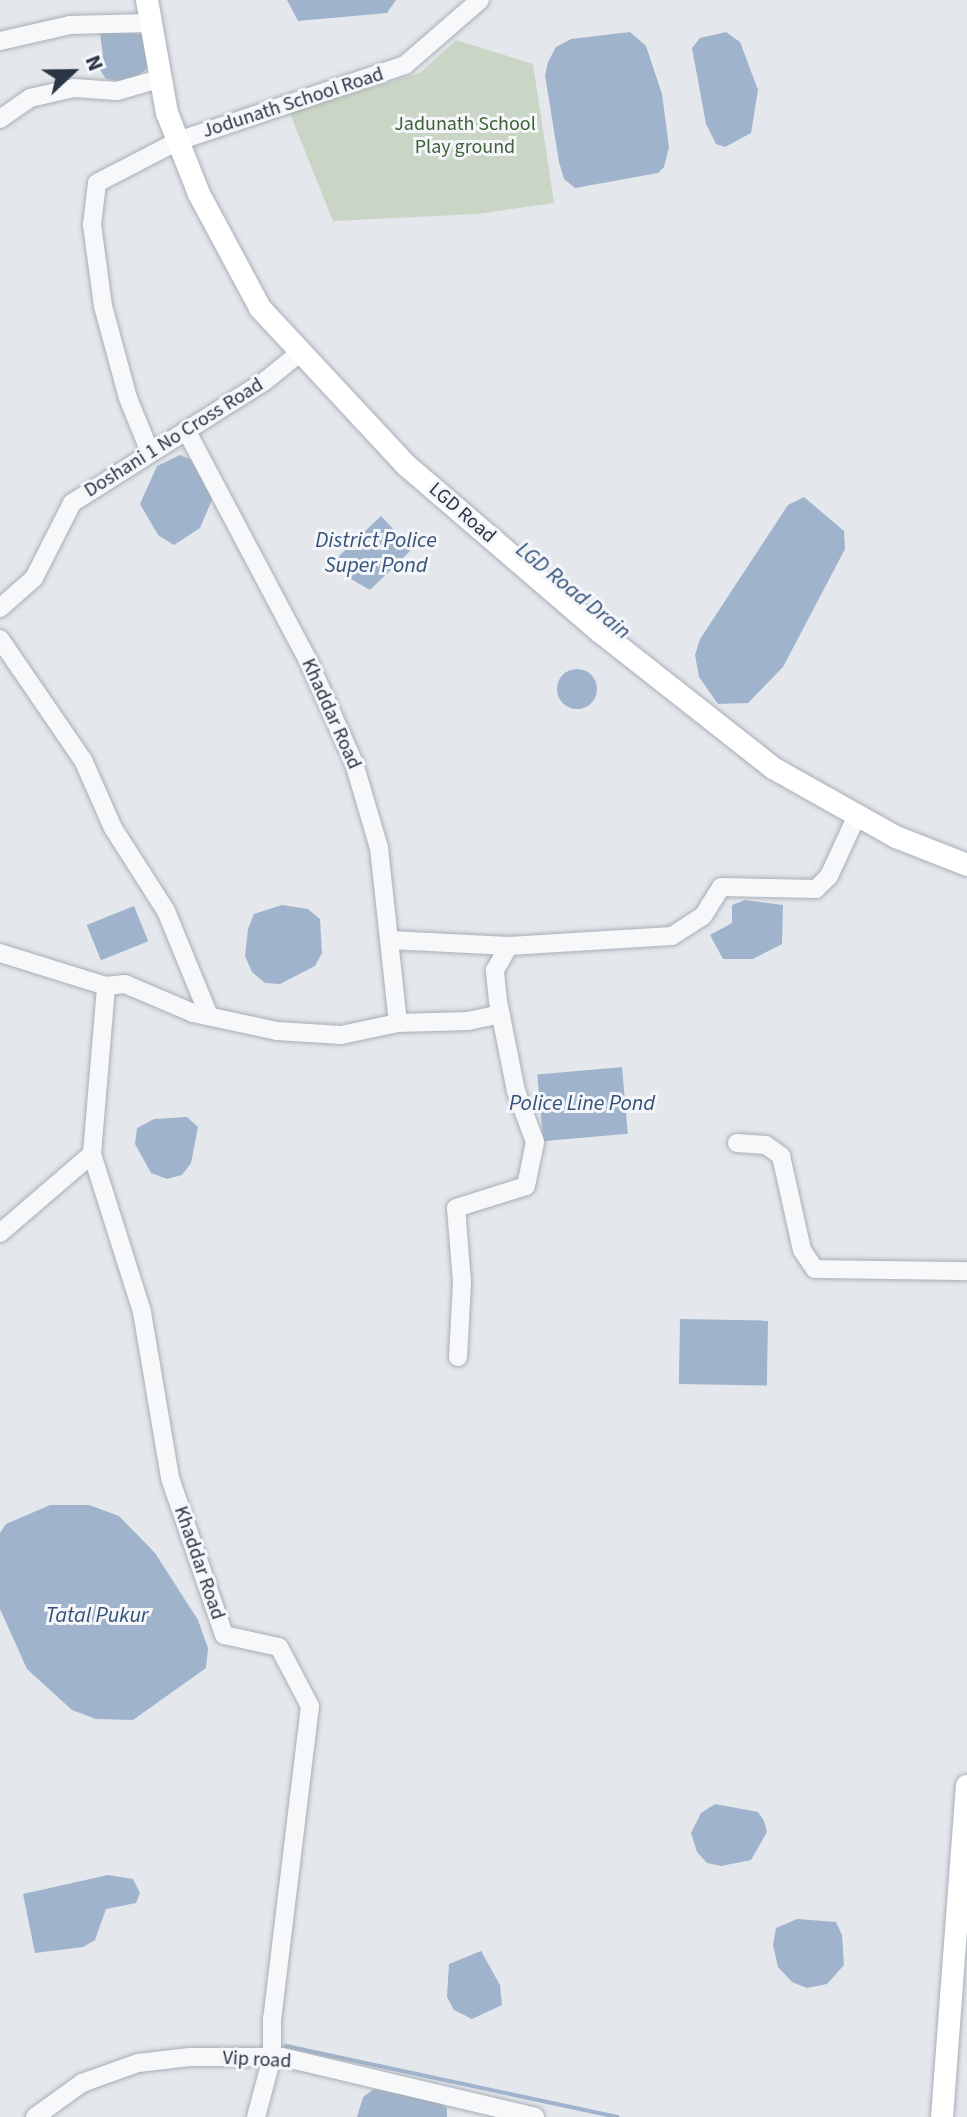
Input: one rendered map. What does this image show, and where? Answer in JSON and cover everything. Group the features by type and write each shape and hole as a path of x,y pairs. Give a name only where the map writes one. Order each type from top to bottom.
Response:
{"main road":[{"name":"LGD Road","path":"147,0 159,79 178,141 199,194 260,308 406,465 599,631 773,768 942,859 967,865"},
{"path":"942,2117 967,1786"}],"street":[{"name":"Jodunath School Road","path":"150,452 133,412 103,306 94,256 93,201 97,183 178,141 395,70 480,0"},
{"path":"0,41 70,25 149,23"},
{"path":"0,119 30,98 74,88 117,91 159,79"},
{"name":"Doshani 1 No Cross Road","path":"0,608 34,578 72,503 265,381 301,352"},
{"name":"Khaddar Road","path":"186,430 308,660 354,763 373,818 402,1022"},
{"path":"0,639 83,760 113,828 166,911 209,1016"},
{"path":"390,940 509,946 672,936 703,916 721,887 816,889 829,876 857,815"},
{"path":"458,1357 462,1282 456,1208 526,1186 535,1142 516,1091 500,1014 495,970 509,946"},
{"path":"0,953 106,986 125,984 209,1016 306,1036 341,1035 402,1022 446,1023 500,1014"},
{"path":"0,1233 92,1154 106,986"},
{"path":"737,1143 766,1145 781,1156 802,1250 815,1269 967,1271"},
{"name":"Khaddar Road","path":"92,1154 142,1312 170,1478 224,1635 279,1647 310,1706 272,2019 272,2057 256,2117"},
{"name":"Vip road","path":"35,2117 82,2083 138,2063 272,2057 535,2117"}],"green space":[{"name":"Jadunath School Play ground","path":"456,40 533,64 554,203 477,214 333,221 289,111 420,73"}],"water":[{"path":"287,0 396,0 387,13 298,21"},
{"path":"108,27 118,33 147,34 149,67 130,82 106,79 98,67 97,60 103,56 100,33"},
{"path":"630,32 646,46 662,94 669,147 664,167 658,173 575,188 564,179 559,162 545,75 548,62 556,47 571,39"},
{"path":"726,32 740,42 758,90 751,133 725,147 716,144 706,124 692,48 700,38"},
{"path":"180,455 197,462 214,495 200,528 174,545 158,535 140,504 157,466"},
{"path":"804,497 844,531 845,549 783,667 748,703 718,704 699,677 695,655 700,639 788,505"},
{"name":"District Police Super Pond","path":"381,516 412,549 370,590 344,575 339,556"},
{"path":"577,669 591,675 597,689 591,703 577,709 563,703 557,689 563,675"},
{"path":"745,900 783,905 782,944 753,959 723,959 710,935 732,923 732,905"},
{"path":"282,905 308,909 320,919 322,953 315,966 280,984 265,983 252,972 245,956 248,929 254,914"},
{"path":"134,906 148,941 101,960 87,925"},
{"name":"Police Line Pond","path":"622,1067 628,1134 543,1141 537,1074"},
{"path":"187,1117 198,1127 191,1163 182,1175 167,1179 151,1173 135,1144 137,1128 154,1119"},
{"path":"680,1319 768,1321 767,1386 679,1384"},
{"name":"Tatal Pukur","path":"50,1505 89,1505 119,1516 155,1553 198,1620 208,1648 206,1668 133,1720 96,1719 72,1710 27,1669 0,1609 0,1533 6,1524"},
{"path":"715,1804 758,1812 764,1821 767,1832 751,1860 721,1866 707,1863 697,1852 691,1833 701,1813"},
{"path":"108,1875 133,1879 140,1893 136,1903 106,1909 95,1940 83,1947 35,1953 23,1894"},
{"path":"797,1919 836,1922 842,1935 844,1965 827,1984 807,1988 792,1982 778,1967 773,1945 776,1928"},
{"path":"481,1951 500,1985 502,2005 472,2019 454,2010 447,1997 449,1964"},
{"path":"374,2089 439,2102 447,2108 447,2117 357,2117 363,2097"}],"waterway":[{"path":"286,2046 617,2117"}],"water label":[{"name":"LGD Road Drain","path":"573,591"}]}
